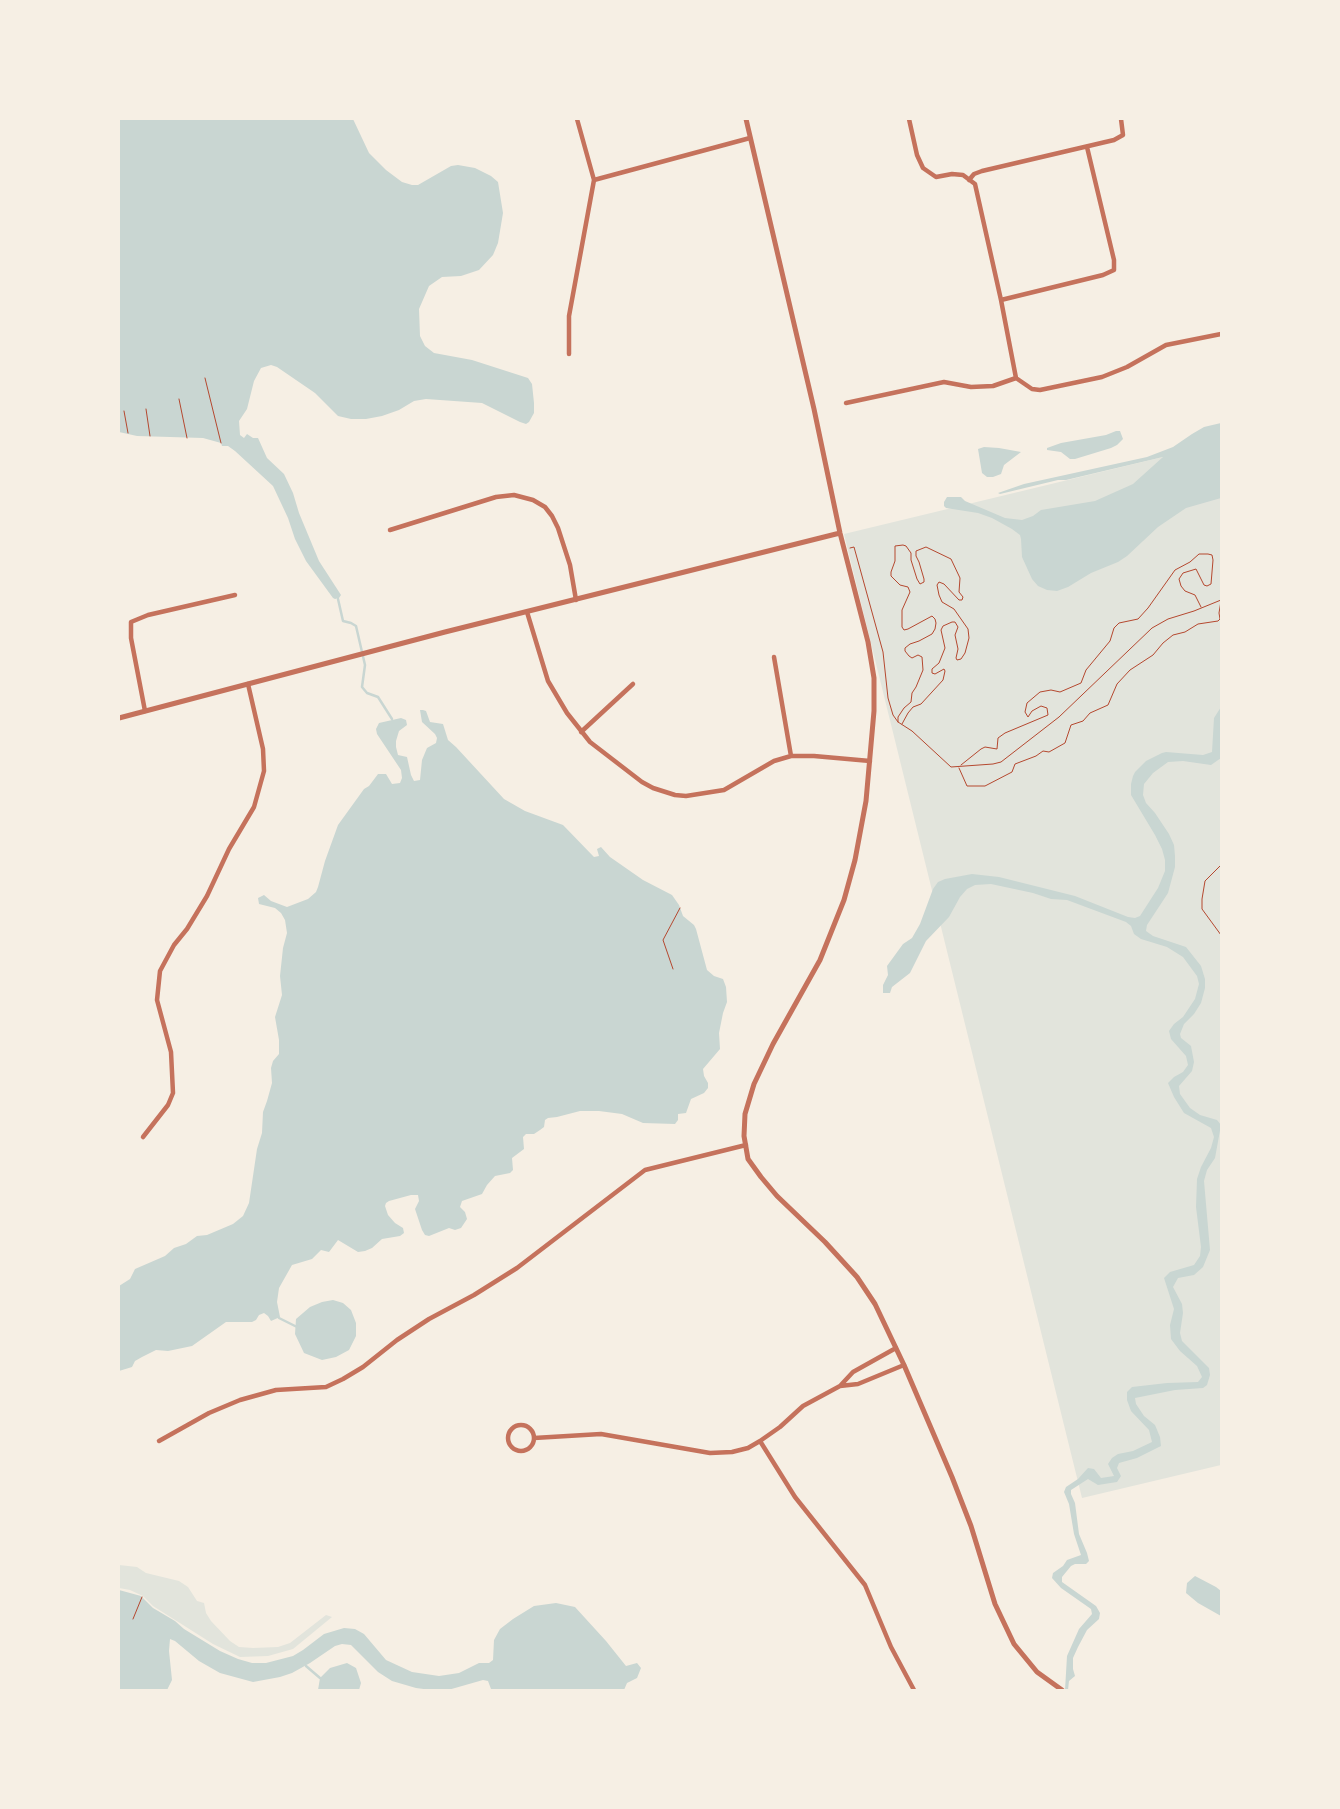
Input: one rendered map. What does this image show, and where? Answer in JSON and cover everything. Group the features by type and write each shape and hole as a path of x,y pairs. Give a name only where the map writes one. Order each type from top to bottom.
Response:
{"street":[{"path":"570,354 569,316 594,180 577,119"},
{"path":"746,119 814,409 840,533 868,642 874,678 874,711 866,801 855,860 844,900 820,960 772,1044 754,1084 745,1114 744,1136 748,1159 777,1196 857,1276 875,1304 904,1365 952,1477 971,1526 995,1604 1014,1644 1037,1672 1062,1690"},
{"path":"909,119 923,168 936,177 952,174 963,176 975,184 1016,378"},
{"path":"969,180 974,174 982,171 1114,140 1123,135 1120,119"},
{"path":"594,180 750,138"},
{"path":"1001,300 1103,276 1114,270 1114,260 1087,146"},
{"path":"1016,378 1032,389 1040,390 1102,377 1127,368 1166,345 1221,334"},
{"path":"846,403 944,382 971,387 993,386 1016,378"},
{"path":"390,530 496,498 514,495 533,500 545,508 552,516 558,528 570,565 576,600"},
{"path":"119,718 840,533"},
{"path":"145,711 131,638 131,622 148,615 235,595"},
{"path":"527,612 548,681 567,713 590,742 642,782 674,795 698,795 724,790 774,761 791,756 870,761"},
{"path":"774,657 791,756"},
{"path":"143,1138 168,1105 172,1093 171,1052 156,1000 160,971 174,945 187,929 207,896 229,849 254,806 264,771 262,749 248,684"},
{"path":"581,732 632,684"},
{"path":"159,1441 240,1400 276,1390 326,1387 342,1379 364,1367 397,1340 429,1319 474,1295 516,1268 645,1170 746,1145"},
{"path":"534,1438 601,1434 710,1453 732,1452 748,1448 760,1441 780,1427 803,1406 840,1386 853,1372 896,1348"},
{"path":"840,1386 858,1384 904,1365"},
{"path":"521,1425 531,1430 534,1438 532,1445 522,1451 512,1447 508,1437 513,1428 521,1425"},
{"path":"760,1441 795,1497 865,1585 891,1647 914,1690"}],"path":[{"path":"205,378 221,444"},
{"path":"179,399 187,438"},
{"path":"146,409 150,436"},
{"path":"124,410 128,433"},
{"path":"898,722 898,717 910,702 912,693 923,670 922,657 918,655 912,658 908,656 905,648 932,634 936,623 932,616 908,629 904,630 902,627 902,610 910,592 908,587 900,585 891,576 895,561 895,546 906,546 911,553 911,560 920,584 924,582 924,579 916,551 926,547 951,559 960,578 959,592 963,597 962,600 959,600 944,584 939,582 937,584 942,602 954,609 968,629 969,638 965,653 957,660 958,649 955,635 958,627 955,622 943,626 941,630 945,648 940,663 932,670 932,673 935,674 944,669 944,680 921,704 913,707 902,724"},
{"path":"844,549 854,547 883,652 888,698 893,715 898,722 912,731 949,766 958,767 1001,762 1059,717 1152,628 1221,600 1220,619 1218,621 1198,624 1185,632 1173,635 1162,643 1153,655 1130,670 1117,684 1108,705 1090,713 1083,721 1071,725 1065,743 1049,752 1043,751 1036,756 1015,764 1012,772 985,786 967,786 958,767"},
{"path":"958,767 985,747 996,749 998,738 1005,733 1048,716 1047,708 1041,706 1032,711 1028,717 1025,712 1027,703 1040,692 1051,690 1060,692 1081,683 1086,670 1110,641 1114,628 1119,623 1138,619 1175,570 1190,562 1199,554 1208,554 1212,555 1213,560 1211,584 1204,585 1196,568 1183,573 1180,579 1181,586 1195,595 1201,607"},
{"path":"1221,865 1205,881 1202,909 1221,935"},
{"path":"673,969 664,940 680,908"},
{"path":"671,915 675,917"},
{"path":"668,921 672,922"},
{"path":"660,938 664,940"},
{"path":"660,947 665,945"},
{"path":"663,953 667,951"},
{"path":"666,960 670,959"},
{"path":"668,967 672,965"},
{"path":"133,1619 142,1597"}],"shaded area":[{"path":"119,119 353,119 369,153 386,170 402,182 418,185 451,166 458,165 475,168 498,182 503,213 498,243 493,255 479,270 461,276 442,277 429,286 419,309 420,336 425,346 434,353 472,360 528,378 532,384 534,403 534,413 529,422 526,424 520,422 482,403 426,399 414,401 399,410 382,416 351,419 338,416 315,393 277,367 271,365 261,368 254,381 247,409 239,421 240,435 244,438 247,434 253,438 258,438 267,458 284,474 319,561 341,595 339,598 333,598 306,561 273,486 235,451 228,446 222,446 221,443 203,438 137,436 119,432"},
{"path":"1221,423 1221,498 1186,508 1158,527 1118,562 1091,573 1068,587 1057,591 1047,590 1038,586 1032,579 1022,557 1020,535 992,518 944,506 947,497 961,497 965,501 1005,518 1022,520 1033,516 1041,510 1095,501 1133,484 1163,457 1066,480 1058,480 998,493 1024,484 1147,457 1173,447 1204,427"},
{"path":"1120,431 1123,439 1117,445 1075,459 1070,459 1061,452 1047,450 1047,448 1061,443 1106,435"},
{"path":"1221,443 1221,1465 1082,1498 844,534"},
{"path":"984,447 1021,452 1004,465 1001,474 987,477 982,473 978,449"},
{"path":"1221,707 1221,758 1211,765 1183,761 1168,762 1153,773 1144,784 1143,795 1146,803 1169,834 1174,845 1175,856 1175,867 1168,893 1147,925 1146,931 1153,936 1186,947 1201,966 1205,979 1201,1003 1184,1024 1180,1034 1181,1038 1191,1046 1194,1062 1192,1071 1179,1086 1180,1094 1190,1108 1200,1115 1217,1120 1221,1125 1215,1158 1207,1170 1204,1181 1210,1250 1203,1267 1194,1275 1178,1278 1173,1287 1182,1304 1183,1313 1180,1333 1182,1341 1209,1368 1210,1375 1207,1385 1203,1388 1175,1390 1135,1398 1136,1404 1144,1416 1155,1425 1160,1437 1161,1446 1137,1458 1119,1463 1117,1468 1121,1476 1117,1482 1098,1485 1088,1479 1071,1490 1075,1503 1079,1534 1089,1561 1086,1564 1071,1566 1062,1577 1062,1582 1096,1606 1100,1613 1099,1619 1087,1630 1073,1658 1075,1676 1069,1681 1068,1690 1065,1690 1067,1656 1079,1629 1092,1614 1091,1609 1061,1588 1052,1578 1053,1573 1063,1566 1067,1560 1081,1555 1074,1534 1069,1504 1064,1492 1066,1487 1078,1479 1088,1468 1094,1469 1101,1478 1114,1476 1108,1464 1112,1458 1152,1442 1149,1430 1131,1411 1127,1400 1127,1392 1132,1387 1198,1382 1202,1377 1197,1366 1180,1351 1171,1339 1170,1325 1174,1309 1164,1278 1170,1272 1194,1265 1200,1256 1201,1247 1196,1207 1197,1179 1214,1137 1211,1128 1184,1113 1168,1083 1183,1072 1188,1065 1186,1056 1171,1039 1169,1031 1183,1017 1195,999 1199,984 1197,976 1183,957 1167,947 1141,939 1134,934 1131,926 1126,922 1067,900 1051,899 991,884 975,885 967,889 960,897 949,917 926,941 910,973 892,987 890,993 883,993 883,985 888,975 887,966 903,944 912,938 920,924 933,889 938,882 945,879 972,874 999,877 1075,896 1128,917 1135,918 1140,916 1158,888 1165,871 1165,860 1155,835 1131,795 1133,776 1146,761 1162,753 1203,755 1212,752 1214,718"},
{"path":"420,710 426,711 430,722 443,724 448,740 504,799 525,811 563,825 594,857 599,856 597,849 601,847 610,857 643,880 672,895 679,905 683,916 696,929 707,970 714,976 723,979 726,987 727,1002 719,1033 720,1049 703,1069 708,1088 704,1093 691,1099 686,1113 678,1114 678,1120 675,1124 643,1123 622,1114 599,1111 580,1111 548,1118 545,1120 544,1127 534,1134 526,1134 523,1137 524,1149 512,1158 513,1170 510,1173 495,1176 482,1194 462,1201 460,1207 465,1212 467,1219 461,1228 455,1230 449,1228 429,1236 425,1235 415,1209 419,1201 418,1195 389,1201 385,1206 388,1215 403,1228 404,1233 400,1236 382,1239 372,1248 358,1252 338,1240 329,1252 321,1250 312,1259 292,1265 279,1288 277,1302 280,1317 271,1321 264,1313 252,1322 226,1322 192,1346 168,1351 156,1350 135,1361 132,1367 119,1371 119,1286 130,1279 135,1269 165,1256 174,1248 186,1244 197,1236 207,1235 233,1224 243,1216 249,1203 257,1149 262,1133 263,1112 272,1083 271,1068 273,1061 279,1054 279,1040 275,1017 282,995 280,976 283,948 287,933 285,920 281,913 275,908 259,904 258,898 264,895 271,901 287,907 308,899 316,892 338,825 364,789 369,786 378,774 386,774 392,784 400,783 402,778 401,770 377,734 376,729 379,723 401,718 406,720 407,725 399,731 396,747 398,755 407,757 414,781 420,780 422,760 427,748 436,743 437,738 422,722"},
{"path":"333,1300 343,1303 351,1310 356,1323 356,1336 349,1350 336,1357 322,1360 304,1353 295,1334 296,1319 310,1307"},
{"path":"119,1565 137,1567 146,1573 179,1581 188,1587 197,1601 204,1603 206,1613 211,1621 230,1641 239,1647 278,1647 290,1643 326,1615 332,1617 293,1649 268,1656 240,1657 213,1644 153,1606 143,1596 130,1590 119,1588"},
{"path":"1195,1576 1221,1591 1221,1616 1198,1603 1186,1593 1187,1583"},
{"path":"119,1590 141,1596 153,1608 220,1651 252,1663 266,1663 293,1656 324,1634 344,1628 355,1629 364,1634 386,1660 412,1672 439,1676 459,1673 479,1663 489,1663 493,1660 494,1640 500,1629 513,1619 534,1606 556,1603 575,1607 626,1666 637,1663 641,1668 637,1678 627,1683 624,1690 498,1690 491,1689 488,1681 483,1680 448,1690 431,1690 392,1681 378,1672 351,1645 342,1644 335,1646 292,1673 253,1682 220,1673 199,1661 170,1639 169,1651 172,1680 167,1690 119,1690"},
{"path":"347,1663 356,1668 361,1683 359,1690 318,1690 320,1678 330,1668"}],"waterway":[{"path":"338,599 343,621 356,626 365,665 362,687 367,693 378,697 392,719"},
{"path":"279,1318 297,1327"},
{"path":"306,1666 320,1678"}]}
